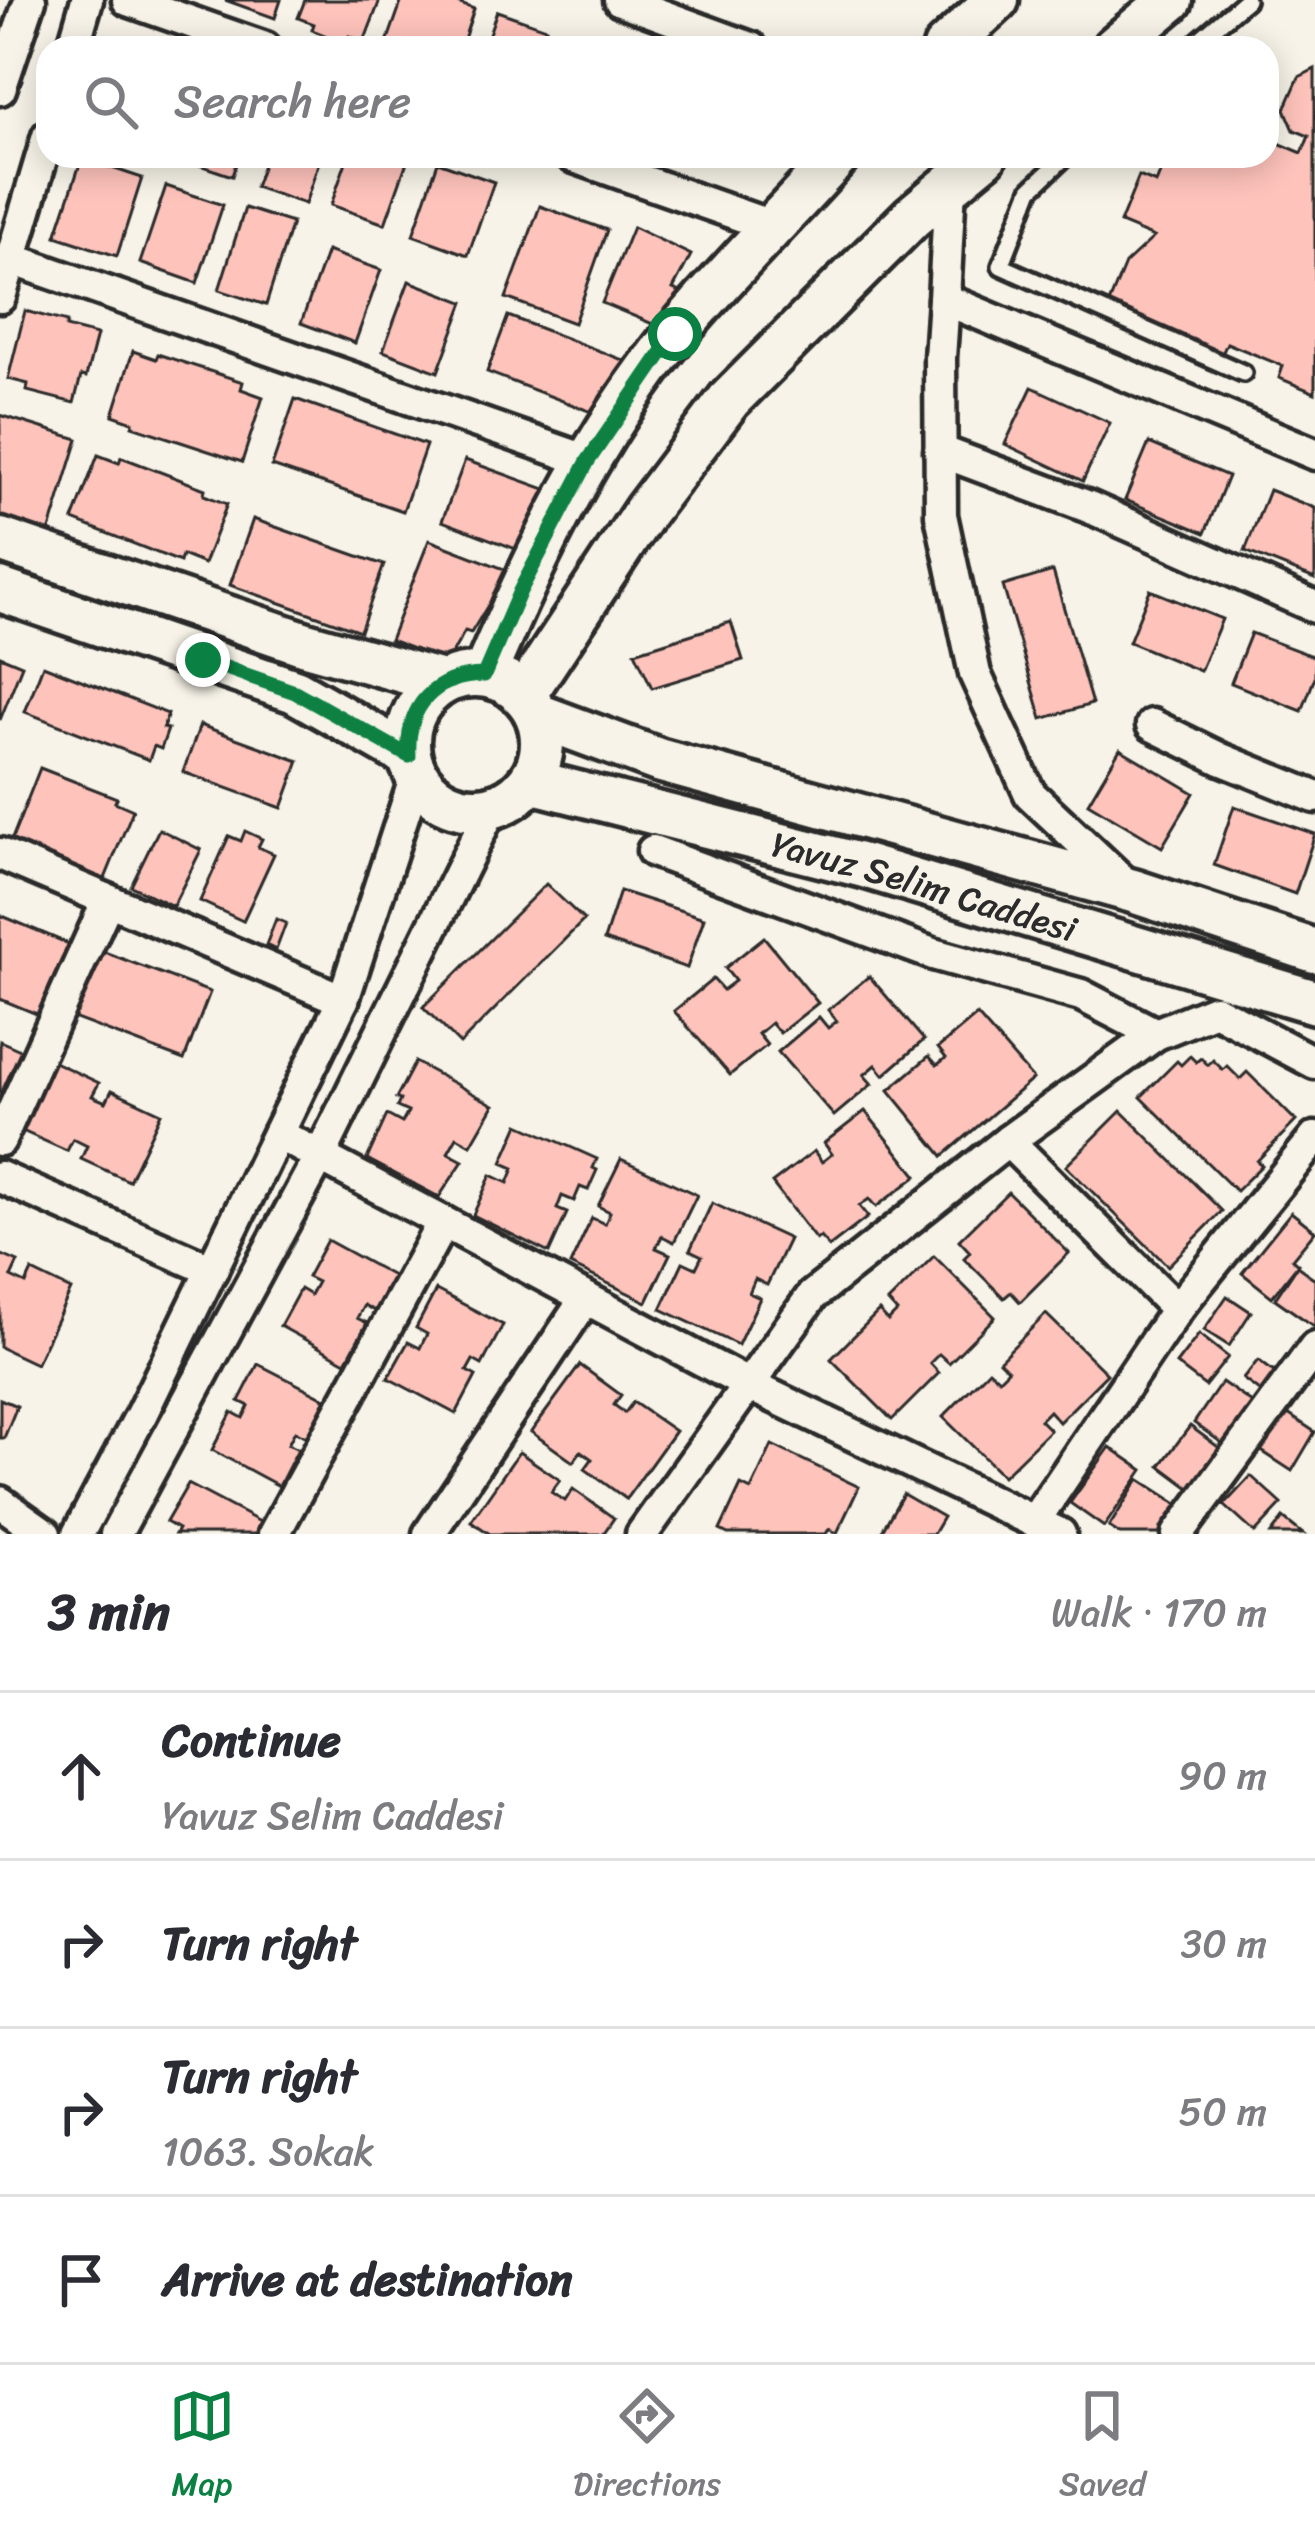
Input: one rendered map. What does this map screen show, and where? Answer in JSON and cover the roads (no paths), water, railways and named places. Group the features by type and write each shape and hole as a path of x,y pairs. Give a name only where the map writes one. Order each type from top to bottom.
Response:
{"main road":[{"path":"958,36 997,0"},
{"path":"1128,36 1171,0"},
{"path":"484,675 520,591 588,461 675,334 827,168"},
{"path":"530,705 646,510 729,400 914,216 972,168"},
{"path":"0,540 306,644 442,682"},
{"path":"0,590 295,692 412,766 430,793 448,804 493,807 514,798 530,781 540,760 542,737 530,705 505,682 463,675 442,682 413,714 407,734 412,766"},
{"name":"Yavuz Selim Caddesi","path":"530,705 680,766 1133,891 1315,951"},
{"name":"Yavuz Selim Caddesi","path":"530,781 864,866 1315,1002"}],"street":[{"path":"0,89 30,0"},
{"path":"77,36 87,0"},
{"path":"128,0 231,36"},
{"path":"631,2 720,36"},
{"path":"0,297 39,168"},
{"path":"606,168 774,227"},
{"path":"950,186 941,515 976,674 1030,794 1133,891"},
{"path":"12,259 588,461"},
{"path":"944,299 1315,454"},
{"path":"940,451 1089,507 1315,608"},
{"path":"1152,725 1315,797"},
{"path":"78,1534 343,1000 412,766"},
{"path":"116,1534 320,1156 493,807"},
{"path":"653,851 933,954 1082,995 1156,1034"},
{"path":"0,854 343,1000"},
{"path":"0,1140 107,900"},
{"path":"642,1534 812,1296 1008,1141 1156,1034 1215,1010 1315,1063"},
{"path":"278,1134 747,1384 1048,1527 1177,1309 1315,1138"},
{"path":"1008,1141 1177,1309"},
{"path":"0,1177 212,1270"},
{"path":"274,1534 443,1222"},
{"path":"429,1534 586,1298"},
{"path":"1178,1534 1315,1347"},
{"path":"0,1502 45,1534"}],"lane":[{"path":"1204,36 1246,0"},
{"path":"1053,168 1031,189 1001,266 1243,373"}]}
